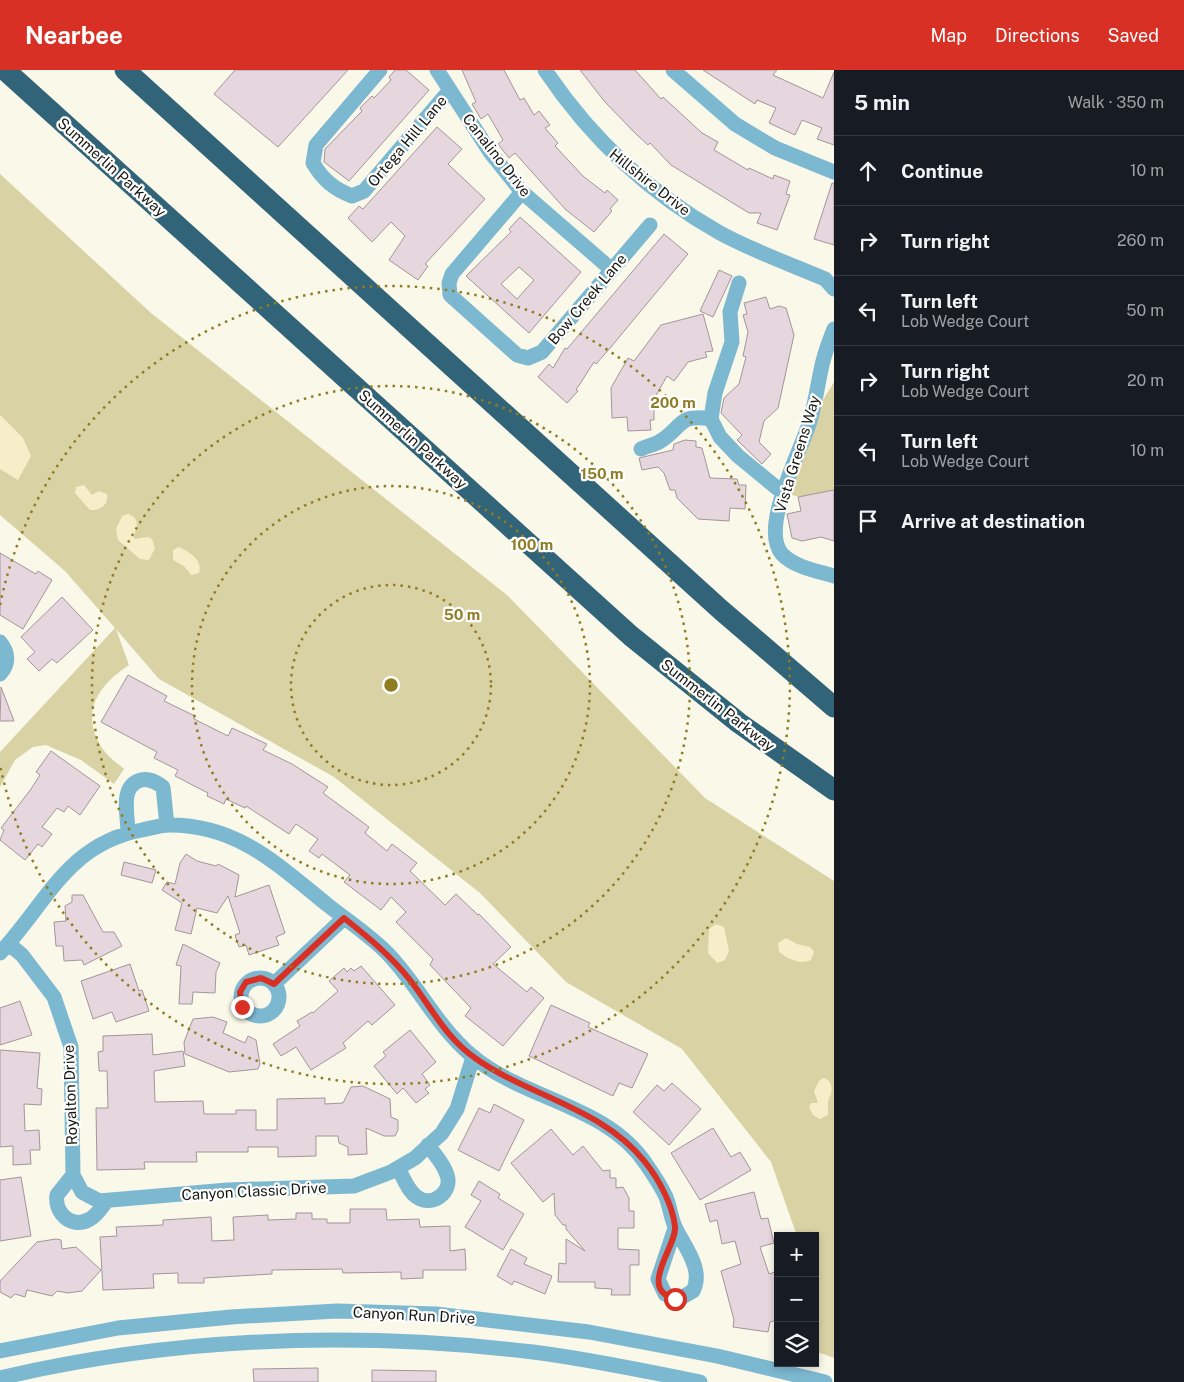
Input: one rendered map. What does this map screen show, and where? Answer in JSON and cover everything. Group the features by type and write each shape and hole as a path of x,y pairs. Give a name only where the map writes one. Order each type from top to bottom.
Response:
{"highway":[{"name":"Summerlin Parkway","path":"5,70 631,636 740,723 834,790"},
{"path":"125,70 714,604 834,707"}],"street":[{"name":"Ortega Hill Lane","path":"380,70 316,145 313,164 320,175 337,190 352,196 364,191 449,91"},
{"name":"Canalino Drive","path":"437,70 490,152 522,192 612,270"},
{"name":"Hillshire Drive","path":"545,70 567,102 606,146 670,201 720,233 825,279 834,289"},
{"path":"673,70 735,124 775,148 834,172"},
{"name":"Bow Creek Lane","path":"522,192 452,274 449,283 450,295 517,355 528,358 542,352 650,225"},
{"path":"739,283 730,312 732,342 715,393 711,419 720,438 738,456 783,493"},
{"name":"Vista Greens Way","path":"834,329 823,360 810,421 783,493 776,521 776,540 782,553 799,565 834,576"},
{"path":"640,448 660,441 683,421 696,416 711,419"},
{"path":"0,642 6,652 7,661 0,674"},
{"path":"128,832 126,793 132,784 144,780 157,782 162,787 167,825"},
{"path":"4,948 62,874 96,846 128,832 167,825 198,827 228,835 256,848 388,953 411,981 444,1029 473,1057 502,1076 596,1121 618,1135 645,1162 666,1198 675,1228"},
{"path":"274,984 344,918"},
{"name":"Royalton Drive","path":"4,948 22,955 54,997 70,1047 72,1175"},
{"name":"Canyon Classic Drive","path":"72,1175 77,1186 85,1195 95,1200 106,1202 228,1190 354,1186 398,1168 415,1158 442,1133 458,1109 473,1057"},
{"path":"398,1168 418,1198 429,1201 440,1197 447,1187 448,1176 428,1145"},
{"path":"72,1175 57,1195 58,1208 64,1217 76,1222 86,1221 94,1217 106,1202"},
{"name":"Canyon Run Drive","path":"0,1351 118,1328 231,1317 337,1311 427,1314 589,1332 735,1360 825,1382"},
{"name":"Canyon Run Drive","path":"0,1378 88,1360 169,1349 235,1343 340,1339 448,1344 534,1352 700,1382"}],"shaded area":[{"path":"0,174 151,313 507,595 705,798 834,881 834,1358 819,1352 819,1232 796,1232 771,1162 682,1049 566,982 480,893 334,777 159,679 116,629 129,665 109,681 101,691 96,700 92,723 95,735 102,748 109,757 124,769 114,784 81,760 46,745 33,747 15,760 0,787 0,752 115,628 65,571 0,515"},
{"path":"834,382 834,505 783,493 810,421"}],"sand":[{"path":"0,415 23,438 31,456 18,480 0,469"},
{"path":"84,485 92,495 99,491 107,494 107,501 103,507 90,510 75,493 76,487"},
{"path":"128,514 135,518 137,523 133,536 135,539 148,537 152,539 155,548 149,560 140,559 118,540 116,529 122,516"},
{"path":"179,547 195,557 200,568 199,573 191,575 184,566 173,560 173,550"},
{"path":"716,924 724,927 729,951 725,960 717,963 708,953 709,929"},
{"path":"786,938 797,944 810,947 814,952 811,960 794,961 779,952 778,943"},
{"path":"823,1078 829,1081 832,1090 828,1101 828,1115 820,1119 813,1115 809,1107 811,1103 818,1103 814,1091 819,1081"}],"building":[{"path":"235,70 348,70 278,147 214,94"},
{"path":"395,70 406,70 429,90 349,181 324,162 325,149 362,111 360,108 372,96 374,98 391,80 389,77"},
{"path":"462,70 504,70 520,100 524,98 534,115 539,111 550,125 545,128 558,143 555,146 584,177 605,193 607,190 618,200 610,209 612,211 594,232 565,209 515,153 509,158 498,144 503,140 488,114 481,119 472,104 476,102"},
{"path":"580,70 635,70 661,99 663,97 702,133 718,142 714,150 748,170 749,168 773,179 774,175 790,181 786,194 790,195 777,230 757,223 761,213 749,213 671,165 650,143 648,145 635,133 605,102"},
{"path":"703,70 777,70 773,75 823,98 834,72 834,145 817,139 822,128 802,120 795,135 769,123 776,108 757,100 755,104"},
{"path":"437,127 462,149 448,164 485,199 425,264 428,266 418,280 389,260 405,236 391,222 372,242 348,218 359,206 363,209"},
{"path":"832,183 834,183 834,245 814,239"},
{"path":"520,217 581,272 529,333 466,276 511,232 509,229","holes":["519,267 534,280 517,299 501,284"]},
{"path":"664,234 688,254 611,347 596,364 594,362 576,390 578,391 567,403 538,377 549,364 553,368 565,348 567,349"},
{"path":"719,270 732,276 713,317 700,311"},
{"path":"766,297 770,309 779,306 786,308 794,335 778,408 764,421 759,442 771,454 762,464 737,440 742,435 721,413 724,398 739,384 746,357 743,356 748,332 743,315 747,314 744,303"},
{"path":"703,314 713,351 705,352 707,357 688,362 674,381 667,376 654,399 654,420 650,420 651,430 628,431 627,417 612,418 611,388 628,358 634,361 661,325"},
{"path":"685,440 696,441 696,447 702,448 710,478 737,479 739,485 746,485 745,509 730,508 729,521 698,519 677,498 675,490 670,490 664,473 658,467 642,470 639,458 673,450 674,444"},
{"path":"834,490 834,541 821,537 802,541 792,538 787,514 801,511 798,497"},
{"path":"0,553 36,574 38,571 52,580 23,629 0,615"},
{"path":"62,597 93,630 57,663 52,659 39,671 27,659 35,652 21,637"},
{"path":"128,675 167,696 164,701 195,716 194,719 228,736 232,728 267,744 263,750 292,764 328,787 323,793 369,827 365,833 387,851 392,844 417,863 410,871 445,905 456,894 479,914 511,947 493,964 527,992 531,987 544,998 503,1046 465,1016 471,1008 430,965 433,959 396,922 406,912 391,897 381,910 344,882 350,875 322,854 319,858 309,851 318,839 296,824 289,834 246,806 245,808 226,799 224,804 207,796 208,793 175,776 178,770 154,758 157,752 101,722"},
{"path":"1,687 14,721 0,721"},
{"path":"51,751 100,786 80,815 68,806 64,812 57,808 42,827 52,834 42,847 38,844 25,860 0,840 4,830 1,828 31,789 40,775 36,772"},
{"path":"186,854 197,861 216,866 218,864 239,875 235,897 269,885 285,933 276,937 279,945 249,955 246,945 239,947 235,935 240,933 228,896 217,913 197,908 191,934 175,930 182,903 162,890 167,882 175,884 180,863"},
{"path":"124,862 156,870 152,883 121,875"},
{"path":"72,895 83,895 103,932 114,932 122,946 84,965 82,960 64,961 63,946 56,946 54,922 66,921 65,906 72,902"},
{"path":"183,944 220,963 216,972 215,993 193,992 192,1004 179,1004 181,966 176,965"},
{"path":"130,964 139,991 142,990 149,1011 116,1022 112,1012 93,1019 81,981"},
{"path":"361,966 395,1005 372,1025 368,1021 343,1043 346,1048 311,1070 296,1047 281,1056 273,1044 300,1026 297,1021 313,1013 338,991 329,981 344,968 347,972 351,968 354,971"},
{"path":"20,1001 32,1035 0,1045 0,1008"},
{"path":"551,1005 590,1023 588,1027 648,1054 632,1088 619,1083 613,1096 529,1056"},
{"path":"213,1017 227,1022 223,1033 245,1043 248,1036 256,1040 260,1064 258,1069 229,1072 185,1054 184,1042 193,1019"},
{"path":"410,1030 436,1062 422,1074 430,1085 425,1089 429,1093 416,1103 403,1088 397,1094 374,1066 386,1056 383,1052"},
{"path":"152,1034 153,1055 183,1051 185,1066 154,1071 155,1102 203,1101 204,1114 236,1114 236,1110 256,1110 256,1130 277,1130 277,1099 325,1098 325,1104 343,1103 351,1087 363,1086 390,1099 391,1117 398,1120 398,1130 395,1136 384,1136 366,1128 367,1154 348,1155 348,1147 339,1143 338,1136 316,1136 316,1156 278,1157 278,1147 248,1147 248,1152 196,1152 197,1162 144,1162 145,1169 97,1170 96,1108 108,1108 107,1071 99,1071 98,1052 103,1051 103,1036"},
{"path":"0,1050 40,1053 37,1088 42,1089 41,1105 24,1104 25,1131 39,1130 40,1150 30,1150 31,1164 13,1165 13,1146 0,1147"},
{"path":"672,1083 701,1109 669,1145 633,1112 657,1085 664,1091"},
{"path":"494,1104 524,1120 499,1171 458,1150 479,1108 490,1113"},
{"path":"713,1128 731,1157 740,1152 751,1170 700,1200 671,1153"},
{"path":"551,1129 573,1155 583,1146 603,1171 610,1170 610,1178 616,1178 616,1188 623,1187 629,1198 629,1211 634,1211 634,1228 618,1228 618,1249 639,1250 639,1265 630,1265 630,1295 611,1295 612,1289 595,1288 595,1282 558,1282 559,1263 566,1264 566,1239 585,1251 566,1229 566,1225 563,1225 555,1215 554,1193 543,1202 511,1163"},
{"path":"21,1177 31,1236 0,1241 0,1180"},
{"path":"479,1181 500,1194 498,1198 524,1214 503,1250 465,1227 481,1201 471,1195"},
{"path":"754,1192 761,1219 768,1218 774,1243 760,1247 769,1274 774,1272 774,1321 770,1322 768,1332 733,1327 734,1320 721,1271 741,1264 735,1241 722,1244 717,1220 710,1222 705,1204"},
{"path":"350,1209 386,1209 387,1220 419,1219 420,1227 450,1226 450,1251 465,1249 466,1270 423,1270 423,1278 401,1279 401,1272 343,1273 342,1269 272,1270 272,1274 204,1278 204,1283 178,1283 178,1273 153,1274 154,1288 103,1290 100,1237 117,1236 116,1227 163,1225 163,1220 211,1217 212,1241 234,1240 233,1217 268,1215 268,1220 296,1219 296,1213 312,1213 312,1219 327,1219 327,1223 350,1223"},
{"path":"61,1240 62,1249 76,1247 101,1270 82,1291 68,1293 57,1291 52,1296 27,1290 25,1297 15,1294 11,1298 0,1292 0,1281 37,1242"},
{"path":"511,1249 527,1258 524,1264 552,1276 545,1294 514,1281 512,1285 497,1276"},
{"path":"318,1368 318,1382 254,1382 253,1369"},
{"path":"372,1370 436,1371 436,1382 372,1382"}],"route":[{"path":"242,1007 240,992 246,982 264,978 274,984 344,918 388,953 411,981 444,1029 473,1057 502,1076 596,1121 618,1135 645,1162 666,1198 675,1228 658,1279 664,1294 675,1299"}]}
